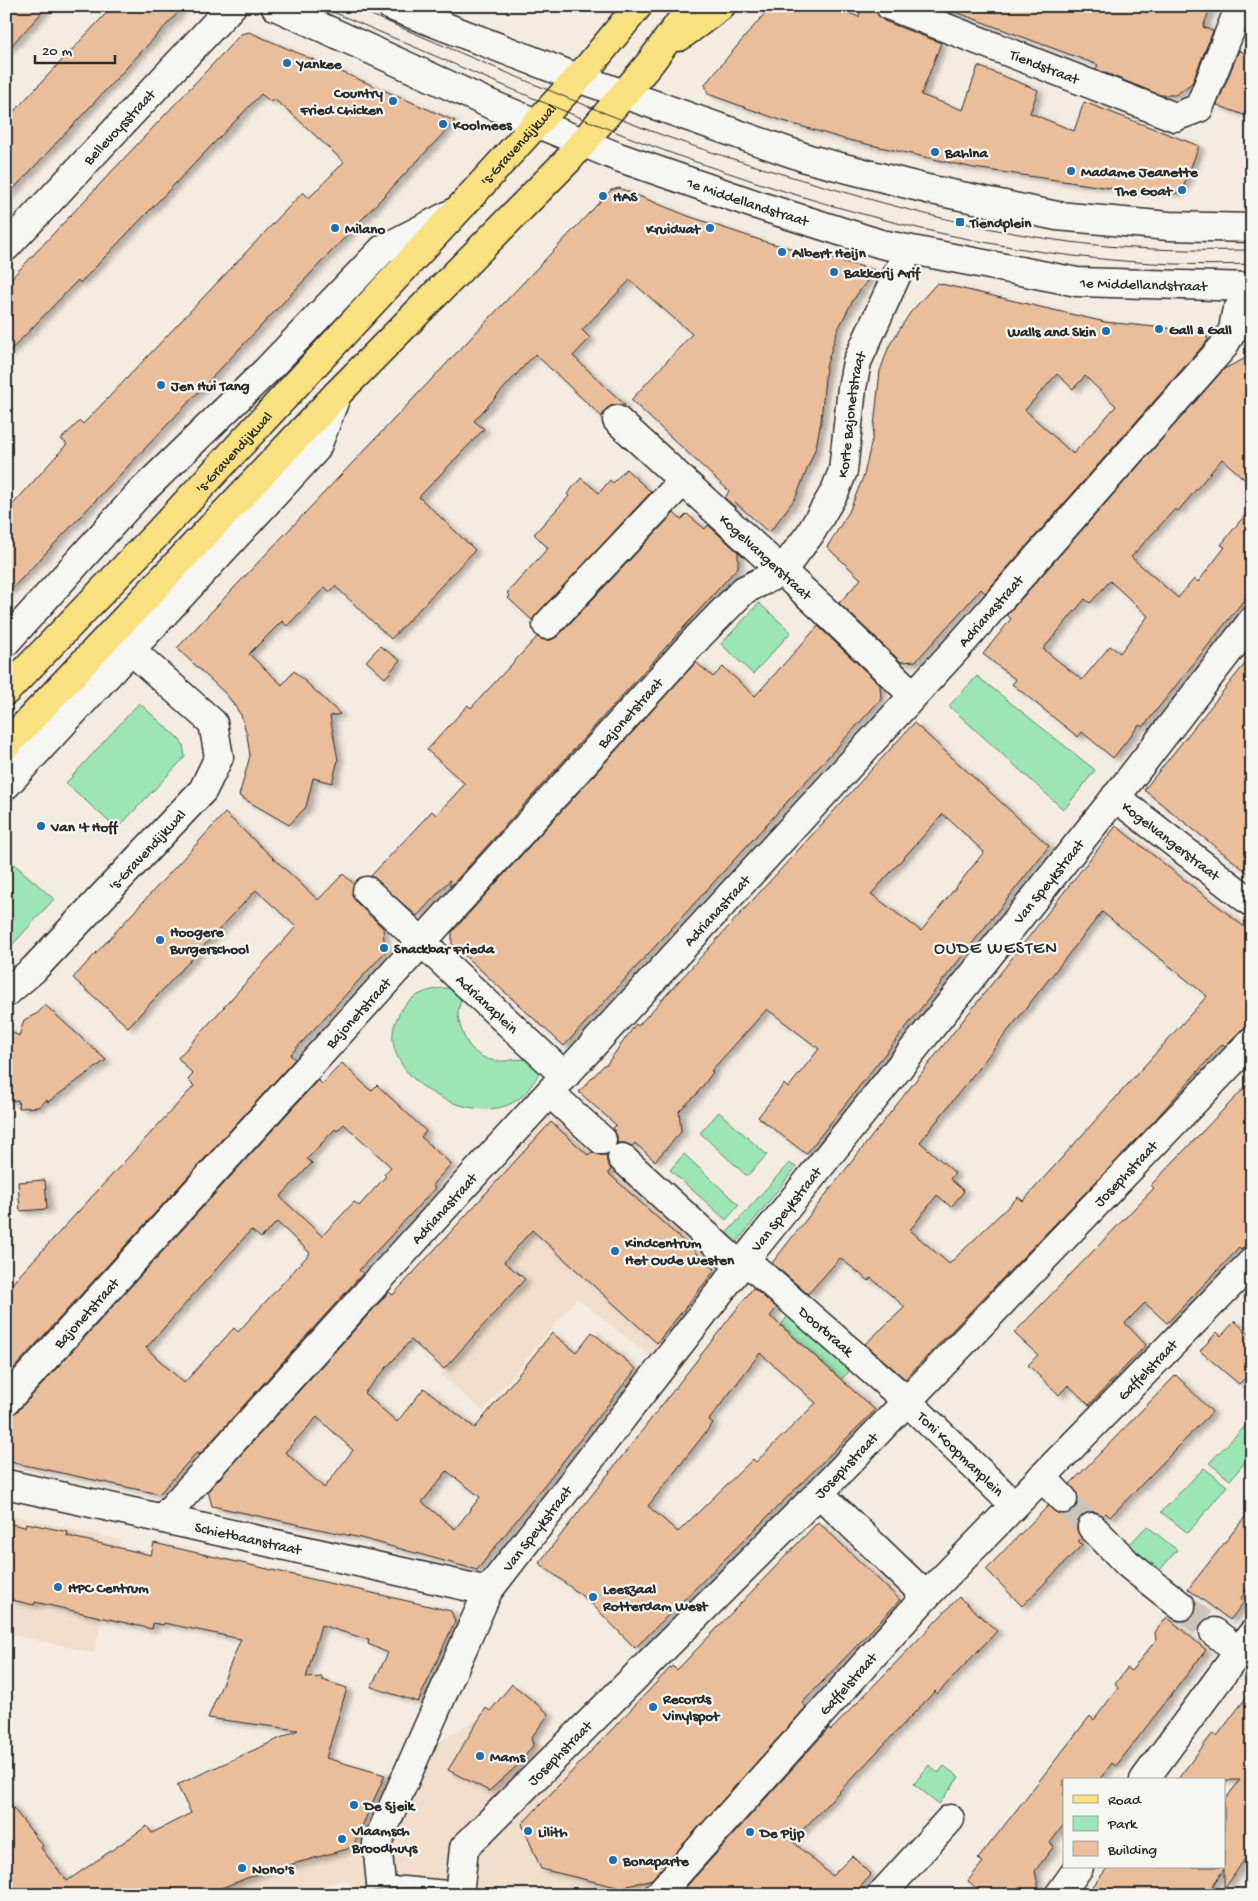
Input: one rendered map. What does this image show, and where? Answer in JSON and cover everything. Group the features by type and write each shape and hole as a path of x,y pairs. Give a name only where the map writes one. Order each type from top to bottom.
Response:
{"main road":[{"name":"'s-Gravendijkwal","path":"6,690 159,532 457,211 578,78 638,6"},
{"path":"6,745 337,394 584,143 661,50 692,6"},
{"path":"661,50 721,6"}],"street":[{"name":"Bellevoysstraat","path":"6,247 232,6"},
{"name":"1e Middellandstraat","path":"275,6 536,124 618,157 756,205 908,250 1077,282 1252,288"},
{"path":"391,6 624,95 809,160 927,189 1057,216 1169,226 1252,228"},
{"name":"Tiendstraat","path":"890,6 1175,116 1199,108 1240,6"},
{"name":"'s-Gravendijkwal","path":"6,642 139,494 266,371 383,250 457,211"},
{"name":"Korte Bajonetstraat","path":"781,572 810,534 835,491 843,471 852,388 857,362 908,250"},
{"name":"Adrianastraat","path":"163,1518 913,695 1223,347 1232,330 1236,313 1252,288"},
{"path":"6,785 316,450 337,394"},
{"name":"Kogelvangerstraat","path":"617,420 822,608 913,695"},
{"path":"547,625 683,482"},
{"name":"Bajonetstraat","path":"6,1401 420,942 744,590 781,572"},
{"name":"Van Speykstraat","path":"380,1894 377,1843 488,1590 743,1263 1115,797 1252,621"},
{"name":"'s-Gravendijkwal","path":"6,993 33,970 203,790 219,757 213,723 132,651"},
{"name":"Kogelvangerstraat","path":"1115,797 1252,903"},
{"name":"Adrianaplein","path":"366,891 420,942 558,1085"},
{"name":"Josephstraat","path":"459,1895 464,1848 820,1493 1252,1041"},
{"name":"Doorbraak","path":"558,1085 612,1149 743,1263 907,1401"},
{"name":"Gaffelstraat","path":"658,1895 926,1596 1252,1262"},
{"name":"Toni Koopmanplein","path":"907,1401 1014,1504"},
{"path":"1042,1477 1063,1499"},
{"name":"Schietbaanstraat","path":"6,1484 488,1590"},
{"path":"820,1493 926,1596"},
{"path":"1092,1527 1128,1564 1181,1606"},
{"path":"1145,1778 1245,1642 1214,1632"},
{"path":"881,1895 950,1819"},
{"path":"1059,1895 1078,1868"},
{"path":"380,1894 403,1891 447,1895"}],"shaded area":[{"name":"Kindcentrum Het Oude Westen","path":"555,1110 722,1261 649,1356 577,1298 483,1411 441,1375 529,1279 509,1261 527,1241 479,1195"},
{"name":"HPC Centrum","path":"6,1514 120,1540 94,1653 6,1633"},
{"path":"490,1711 531,1738 573,1771 671,1841 722,1845 736,1857 803,1869 813,1859 852,1895 367,1895 344,1879 294,1895 118,1895 103,1865 87,1867 99,1858 137,1845 325,1758 385,1775"}],"green space":[{"path":"759,603 791,632 753,674 721,644"},
{"path":"977,676 1095,770 1064,810 949,706"},
{"path":"139,703 178,738 183,744 185,757 117,829 66,783"},
{"path":"6,857 54,899 6,952"},
{"path":"444,988 455,989 461,996 458,1015 460,1025 467,1042 478,1054 495,1061 522,1059 538,1065 539,1074 520,1098 501,1107 478,1109 454,1103 431,1092 412,1077 398,1058 393,1038 398,1016 402,1009 411,999 423,993"},
{"path":"719,1112 767,1155 747,1176 700,1133"},
{"path":"684,1154 739,1205 726,1220 670,1170"},
{"path":"789,1163 796,1167 733,1247 723,1237"},
{"path":"790,1313 852,1368 841,1380 781,1325"},
{"path":"1252,1419 1252,1454 1230,1480 1209,1463"},
{"path":"1204,1468 1227,1486 1188,1533 1161,1512"},
{"path":"1147,1526 1177,1550 1159,1571 1127,1547"},
{"path":"929,1765 938,1773 944,1766 959,1777 939,1804 914,1784"}],"building":[{"path":"6,6 48,6 6,51"},
{"path":"113,6 184,6 6,197 6,120"},
{"path":"771,6 831,6 859,17 861,6 875,6 878,15 884,21 941,43 921,95 963,110 978,66 1038,90 1030,113 1074,131 1084,102 1199,146 1183,188 1177,193 1124,190 974,168 844,139 780,120 708,94 705,84"},
{"path":"934,6 1211,6 1203,27 1213,31 1192,83 1175,95 1160,95 1096,69 1098,65 953,11 952,13"},
{"path":"249,32 455,121 6,595 6,512 67,444 61,439 80,421 83,424 303,192 309,198 344,162 274,99 271,102 261,94 80,283 78,280 6,355 6,284 241,34"},
{"path":"1239,50 1252,58 1252,118 1217,105"},
{"path":"619,188 688,216 766,242 875,270 853,300 837,331 826,367 821,421 816,447 796,497 769,533 735,502 736,508 725,498 729,491 631,400 692,334 630,280 582,330 590,338 573,356 625,405 612,405 605,410 602,417 535,354 474,421 484,429 419,497 475,550 391,639 335,586 330,592 325,587 287,626 282,621 249,654 282,685 294,671 340,714 330,716 338,760 332,783 313,778 306,807 289,825 239,796 250,756 247,735 241,715 227,695 177,648 611,190"},
{"path":"937,283 1105,322 1205,332 1208,340 985,593 981,589 916,661 901,662 839,603 861,579 827,547 849,512 864,475 873,435 880,371 889,346 910,313","holes":["1057,374 1073,389 1085,376 1116,406 1073,454 1025,410"]},
{"path":"1252,355 1252,486 1222,459 1178,511 1175,509 1131,557 1178,598 1194,579 1198,582 1225,547 1221,545 1252,506 1252,590 1143,727 1139,725 1113,758 1082,732 1078,737 1012,684 1016,680 983,654 1011,619 1007,615 1224,369","holes":["1110,581 1148,616 1120,653 1110,646 1082,680 1043,649 1085,599 1090,603"]},
{"path":"626,469 651,492 532,620 508,598 510,596 507,593 548,548 534,534 569,496 567,494 581,478 599,493 610,480 613,483"},
{"path":"674,513 681,520 687,514 705,529 708,525 738,552 738,567 450,887 450,880 417,916 371,876 432,811 436,815 465,784 427,750 468,705 471,708 537,637 551,640 558,636"},
{"path":"818,626 880,685 881,699 564,1046 452,944 452,932 696,662 713,677 723,667 755,696"},
{"path":"380,646 400,660 385,678 366,661"},
{"path":"1252,655 1252,876 1144,790"},
{"path":"914,723 1049,846 806,1154 758,1117 784,1084 788,1088 819,1049 767,1009 711,1071 713,1072 696,1095 679,1111 681,1132 655,1161 635,1143 632,1146 625,1143 617,1143 617,1136 613,1128 616,1125 579,1092 606,1065 636,1024 638,1026","holes":["943,814 984,852 921,931 871,894"]},
{"path":"225,813 318,900 343,874 354,884 352,895 356,902 383,928 385,952 290,1055 295,1059 6,1377 6,1290 194,1086 188,1080 193,1074 178,1058 296,927 256,890 128,1027 73,978"},
{"path":"1116,826 1252,933 1252,1026 1241,1030 1225,1046 1222,1044 1146,1130 905,1379 865,1344 905,1307 871,1278 869,1281 840,1258 808,1294 772,1263","holes":["1102,912 1207,996 1023,1201 1018,1197 949,1264 910,1230 937,1195 951,1207 964,1191 950,1179 955,1173 920,1142"]},
{"path":"45,1005 106,1060 48,1102 47,1100 38,1107 19,1108 18,1100 6,1101 6,1029 19,1036 24,1020 38,1013"},
{"path":"342,1063 371,1091 377,1085 426,1131 421,1137 451,1164 432,1185 435,1188 359,1270 363,1273 199,1455 198,1451 159,1494 6,1461 6,1416 18,1411 318,1080 322,1084","holes":["344,1124 391,1167 384,1174 386,1176 359,1206 354,1202 322,1236 280,1197 312,1163 307,1159 335,1129 337,1131","277,1222 310,1253 238,1332 234,1328 184,1383 146,1348 251,1230 261,1238"]},
{"path":"1252,1080 1252,1239 1241,1250 1239,1248 1167,1323 1145,1303 1125,1323 1146,1345 1089,1405 1068,1385 1059,1395 1028,1365 1038,1355 1014,1333 1154,1188 1151,1185"},
{"path":"551,1122 588,1155 592,1152 599,1155 607,1155 607,1162 611,1169 608,1173 715,1270 657,1343 532,1230 504,1262 525,1279 444,1369 411,1340 364,1393 397,1422 424,1388 475,1428 552,1333 576,1352 592,1332 636,1369 477,1570 361,1538 212,1506 208,1491 389,1292 393,1295","holes":["317,1417 353,1450 324,1488 285,1452","447,1471 480,1497 455,1529 422,1502"]},
{"path":"45,1180 47,1209 20,1211 18,1182"},
{"path":"753,1288 777,1308 770,1316 875,1410 635,1648 590,1602 539,1563","holes":["760,1353 816,1403 756,1462 753,1459 678,1532 648,1506 713,1423 709,1420"]},
{"path":"1235,1321 1252,1337 1252,1371 1239,1384 1200,1351 1217,1332 1221,1336"},
{"path":"1176,1375 1212,1412 1110,1517 1106,1513 1103,1516 1096,1512 1088,1512 1081,1516 1077,1523 1077,1530 1081,1538 1078,1541 1082,1545 1022,1606 986,1569 1048,1506 1059,1514 1067,1514 1074,1510 1078,1503 1078,1496 1070,1484"},
{"path":"1252,1508 1252,1583 1240,1599 1244,1602 1230,1620 1188,1589"},
{"path":"818,1522 900,1600 802,1703 806,1707 652,1879 621,1888 541,1869 522,1824 672,1666 677,1670"},
{"path":"6,1523 25,1527 26,1523 68,1532 67,1536 151,1555 154,1543 451,1611 455,1621 418,1702 371,1687 388,1653 368,1644 369,1640 321,1625 306,1678 322,1677 322,1680 347,1688 326,1758 385,1775 354,1844 347,1849 260,1873 203,1895 6,1895 6,1799 43,1846 41,1848 67,1881 147,1826 152,1833 191,1813 177,1785 298,1730 208,1718 241,1639 164,1623 163,1625 153,1623 152,1629 35,1602 34,1605 12,1600 12,1597 6,1596"},
{"path":"959,1597 997,1631 937,1694 935,1691 792,1841 832,1876 852,1856 871,1875 853,1895 679,1895 829,1728 831,1730"},
{"path":"1167,1617 1206,1650 1116,1766 1112,1763 1101,1778 1063,1778 1063,1825 1050,1843 1054,1846 1035,1871 1040,1895 985,1895 968,1881 983,1862 978,1859 1090,1716 1094,1720 1118,1688 1115,1684 1127,1668 1131,1671 1156,1640 1155,1632"},
{"path":"512,1684 549,1714 531,1738 533,1745 521,1762 489,1791 448,1770 486,1708 490,1711"},
{"path":"1252,1690 1252,1848 1224,1890 1224,1869 1206,1895 1086,1895 1107,1868 1226,1868 1226,1798 1240,1780 1226,1780 1226,1778 1179,1778 1213,1733 1217,1736"}],"tunnel":[{"path":"1063,1499 1092,1527"},
{"path":"1181,1606 1214,1632"}],"tram line":[{"path":"319,6 536,99 668,152 756,182 878,218 939,233 1063,255 1125,261 1188,264 1252,264"},
{"path":"350,6 533,84 643,128 748,164 884,203 941,218 999,230 1086,244 1169,250 1252,250"},
{"path":"356,1895 400,1888 445,1889 475,1895"}],"place":[{"name":"Yankee","path":"287,63"},
{"name":"Country Fried Chicken","path":"393,101"},
{"name":"Koolmees","path":"443,124"},
{"name":"Bahlna","path":"935,152"},
{"name":"Madame Jeanette","path":"1071,171"},
{"name":"The Goat","path":"1182,190"},
{"name":"HAS","path":"603,196"},
{"name":"Tiendplein","path":"960,222"},
{"name":"Milano","path":"335,228"},
{"name":"Kruidvat","path":"710,228"},
{"name":"Albert Heijn","path":"782,252"},
{"name":"Bakkerij Arif","path":"834,272"},
{"name":"Gall & Gall","path":"1159,329"},
{"name":"Walls and Skin","path":"1106,331"},
{"name":"Jen Hui Tang","path":"161,385"},
{"name":"Van 't Hoff","path":"41,826"},
{"name":"Hoogere Burgerschool","path":"160,940"},
{"name":"Snackbar Frieda","path":"384,948"},
{"name":"Kindcentrum Het Oude Westen","path":"615,1251"},
{"name":"HPC Centrum","path":"58,1587"},
{"name":"Leeszaal Rotterdam West","path":"593,1597"},
{"name":"Records Vinylspot","path":"653,1707"},
{"name":"Mams","path":"480,1756"},
{"name":"De Sjeik","path":"354,1805"},
{"name":"Lilith","path":"528,1831"},
{"name":"De Pijp","path":"750,1832"},
{"name":"Vlaamsch Broodhuys","path":"342,1839"},
{"name":"Bonaparte","path":"613,1860"},
{"name":"Nono's","path":"242,1868"}],"district":[{"name":"OUDE WESTEN","path":"996,947"}]}
